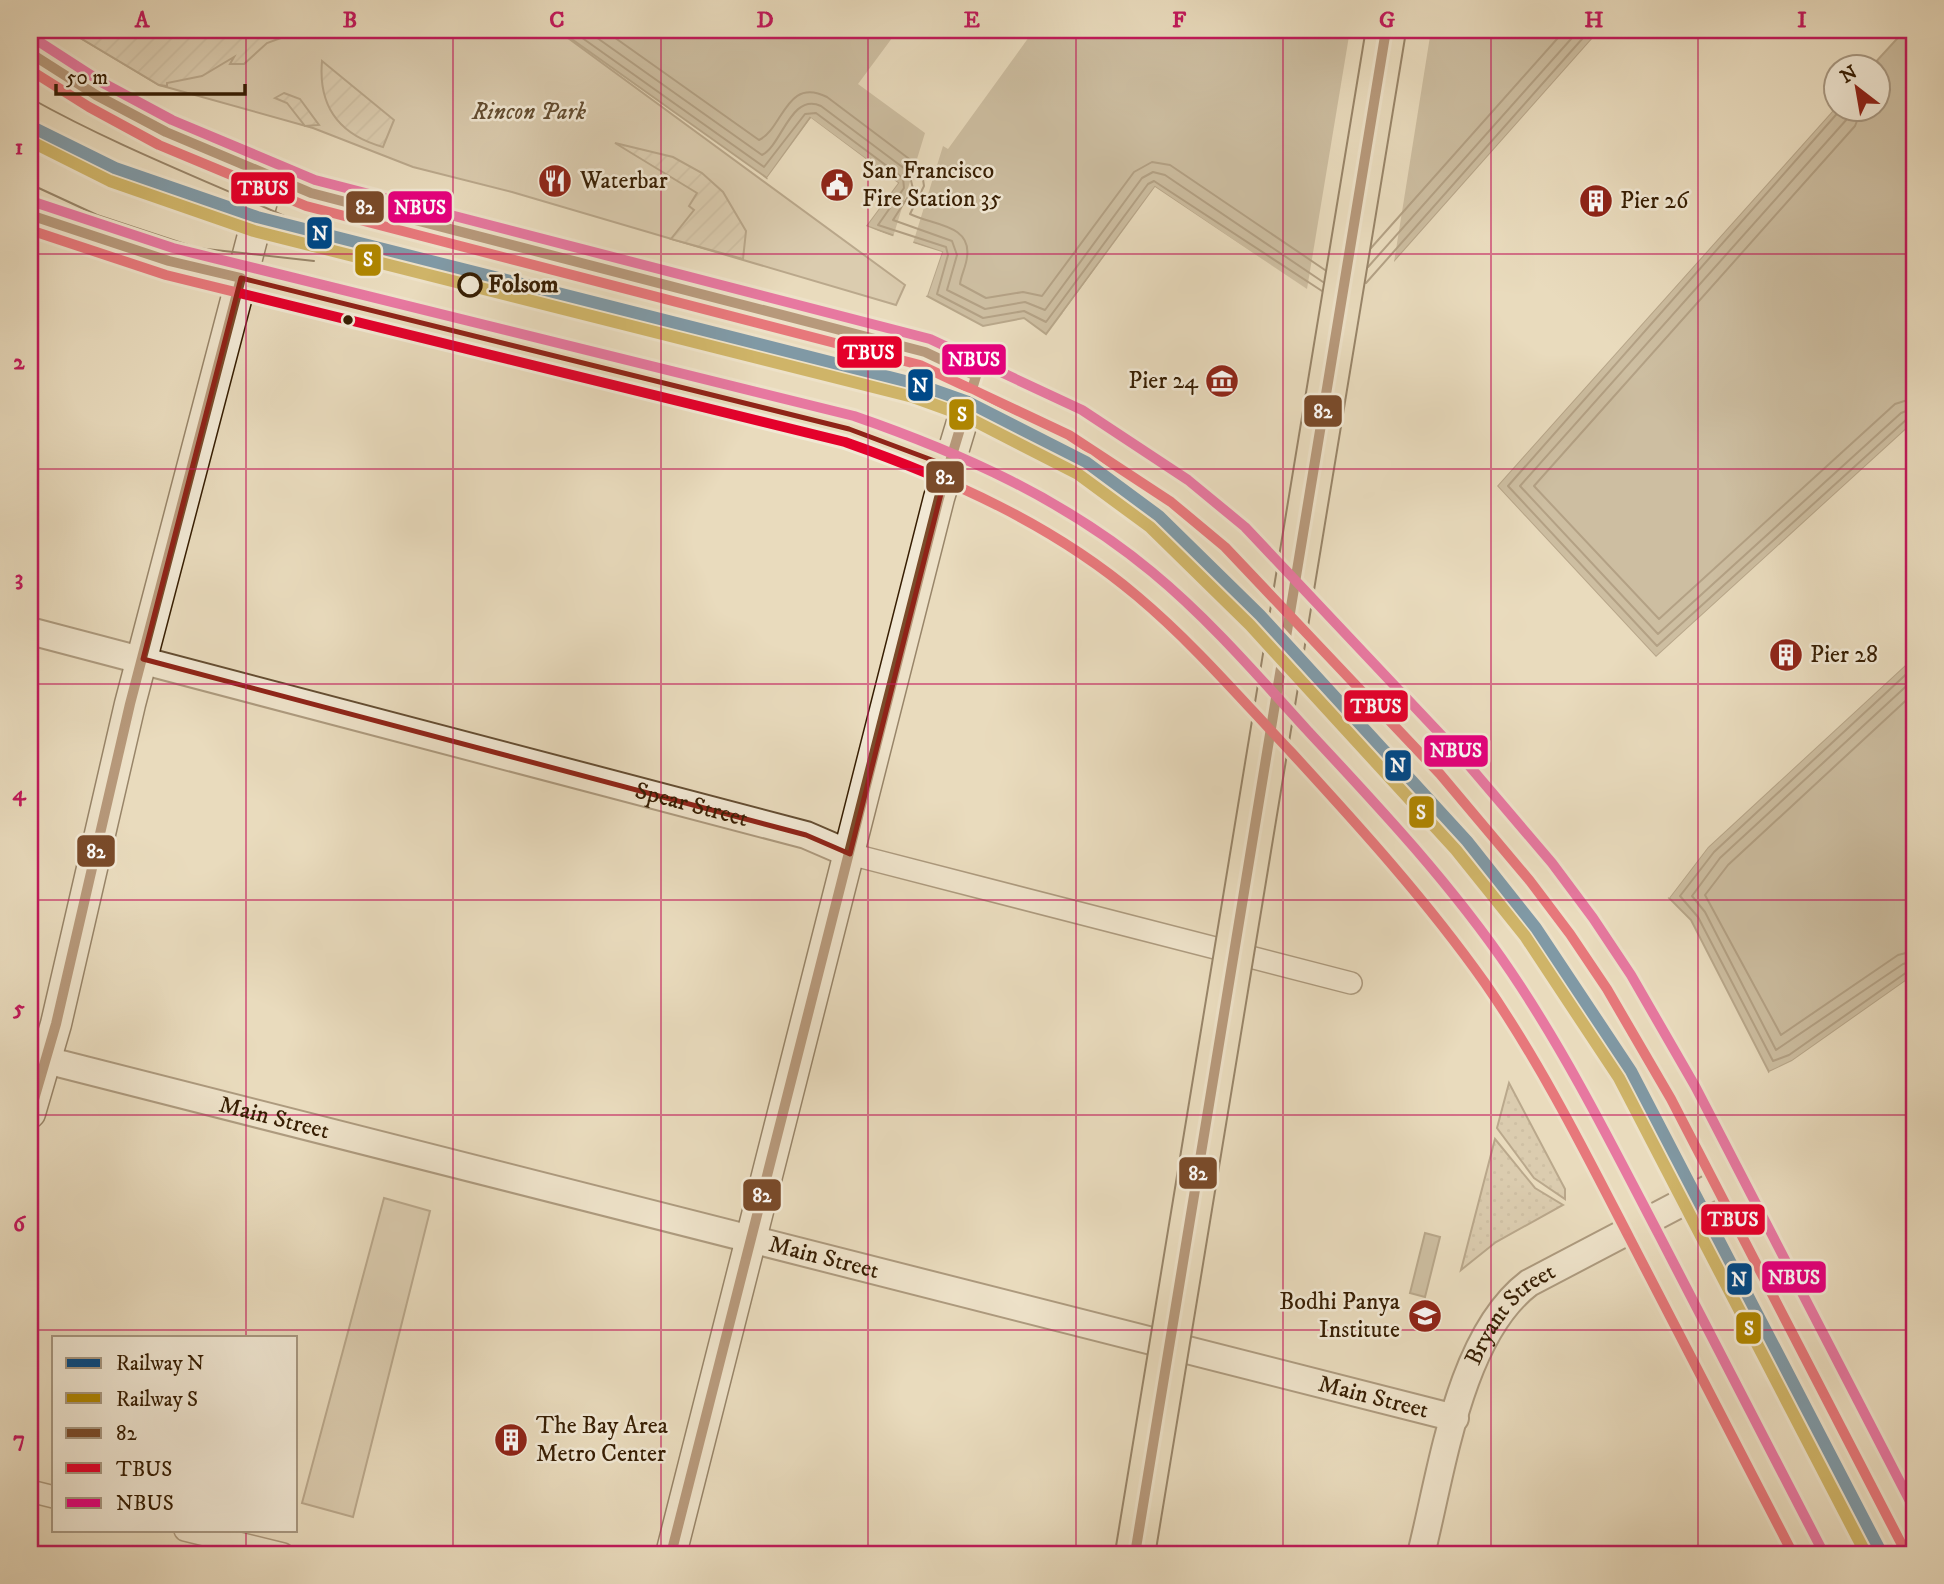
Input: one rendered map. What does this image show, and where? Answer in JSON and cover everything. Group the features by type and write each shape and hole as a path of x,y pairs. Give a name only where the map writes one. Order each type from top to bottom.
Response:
{"highway":[{"path":"1135,1554 1386,30"},
{"path":"1148,1554 1399,30"}],"main road":[{"path":"30,53 107,103 157,129 268,178 327,197 925,352 1076,424 1124,452 1216,522 1282,583 1450,765 1541,872 1626,993 1729,1178 1914,1539"},
{"path":"30,1113 38,1058 268,178"},
{"path":"30,215 169,261 849,429 948,466 995,487 1061,524 1122,565 1216,651 1384,834 1451,914 1533,1031 1570,1093 1809,1554"},
{"path":"673,1548 948,466 976,376"}],"street":[{"name":"Spear Street","path":"30,631 806,835 850,855 1351,984"},
{"name":"Main Street","path":"38,1058 1455,1418"},
{"name":"Bryant Street","path":"1421,1554 1455,1418 1478,1350 1493,1319 1514,1295 1529,1283 1729,1178"},
{"path":"30,1491 52,1496"},
{"path":"193,1532 284,1554"}],"highlighted area":[{"path":"241,278 849,429 948,466 850,854 806,835 143,659"}],"green space":[{"name":"Rincon Park","path":"67,30 557,30 905,285 896,305 512,192 413,167 313,128 159,85"},
{"path":"67,30 158,30 212,35 293,30 292,34 267,43 244,64 230,64 234,57 202,76 167,83 167,86 159,85"},
{"path":"322,61 394,120 383,147 355,135 335,117 324,92"},
{"path":"284,93 300,99 319,125 305,126 287,103 275,98"},
{"path":"615,143 673,157 702,173 723,192 746,231 743,259 671,239 694,210 689,206 697,193"},
{"path":"1509,1083 1565,1189 1565,1199 1534,1178 1497,1128"},
{"path":"1495,1139 1535,1188 1563,1205 1496,1242 1461,1270"},
{"path":"384,1198 430,1211 353,1517 302,1503"}],"water":[{"path":"559,30 1600,30 1345,317 1155,187 1046,334 1024,318 983,326 927,296 942,252 866,226 898,183 810,118 767,178"},
{"path":"1905,30 1914,30 1914,422 1656,657 1497,486 1822,122 1892,122 1892,52 1885,52"},
{"path":"1914,657 1914,975 1792,1061 1769,1072 1691,920 1669,898 1708,847"},
{"path":"1425,1233 1440,1237 1425,1297 1410,1293"}],"pier":[{"path":"898,30 1034,30 948,149 943,146 913,243 942,252 927,296 924,294 937,255 875,236 862,227 893,184 811,123 770,180 767,178 811,118 898,183 866,226 893,237 925,133 858,84"},
{"path":"1350,30 1431,30 1394,262 1600,30 1603,30 1347,320 1156,192 1065,315 1063,313 1155,187 1307,289"},
{"path":"1822,119 1822,122 1497,486 1656,657 1914,422 1914,426 1655,661 1494,485"},
{"path":"1914,654 1914,657 1708,847 1669,898 1667,895 1706,845"},
{"path":"1914,975 1914,980 1794,1064 1771,1075 1769,1072 1792,1061"}],"tram line":[{"path":"30,98 137,151 320,232"},
{"path":"30,184 97,215 197,248 314,261"}],"rail line":[{"name":"N","path":"30,126 115,168 257,217 917,384 968,402 1086,462 1159,516 1260,615 1467,841 1536,928 1631,1071 1882,1554"},
{"name":"S","path":"30,141 110,181 254,231 913,397 963,415 1078,474 1150,527 1250,625 1456,850 1525,936 1619,1078 1866,1554"}],"transit line":[{"name":"82","path":"1135,1554 1386,30"},
{"name":"NBUS","path":"38,41 103,83 172,120 315,180 930,339 1082,410 1188,480 1245,527 1460,755 1552,863 1593,918 1631,975 1695,1086 1914,1509"},
{"name":"82","path":"30,53 96,95 166,132 311,193 925,352 976,376 939,498 671,1554"},
{"name":"TBUS","path":"30,70 89,107 159,145 306,206 920,365 1069,435 1171,502 1225,547 1440,774 1530,881 1570,934 1607,989 1671,1099 1902,1545"},
{"name":"NBUS","path":"34,202 173,248 854,416 894,430 1010,480 1047,500 1118,546 1173,590 1252,669 1414,847 1464,908 1511,972 1551,1035 1606,1134 1821,1548"},
{"name":"82","path":"30,215 169,261 241,278 130,704 56,1024 30,1113"},
{"name":"TBUS","path":"30,230 166,275 845,442 923,472 998,506 1035,525 1104,570 1178,633 1291,752 1416,893 1485,983 1525,1045 1579,1141 1793,1554"}],"place":[{"name":"Waterbar","path":"555,181"},
{"name":"San Francisco Fire Station 35","path":"837,185"},
{"name":"Pier 26","path":"1596,201"},
{"name":"Folsom","path":"470,285"},
{"name":"Pier 24","path":"1222,381"},
{"name":"Pier 28","path":"1786,655"},
{"name":"Bodhi Panya Institute","path":"1425,1316"},
{"name":"The Bay Area Metro Center","path":"511,1440"}]}
